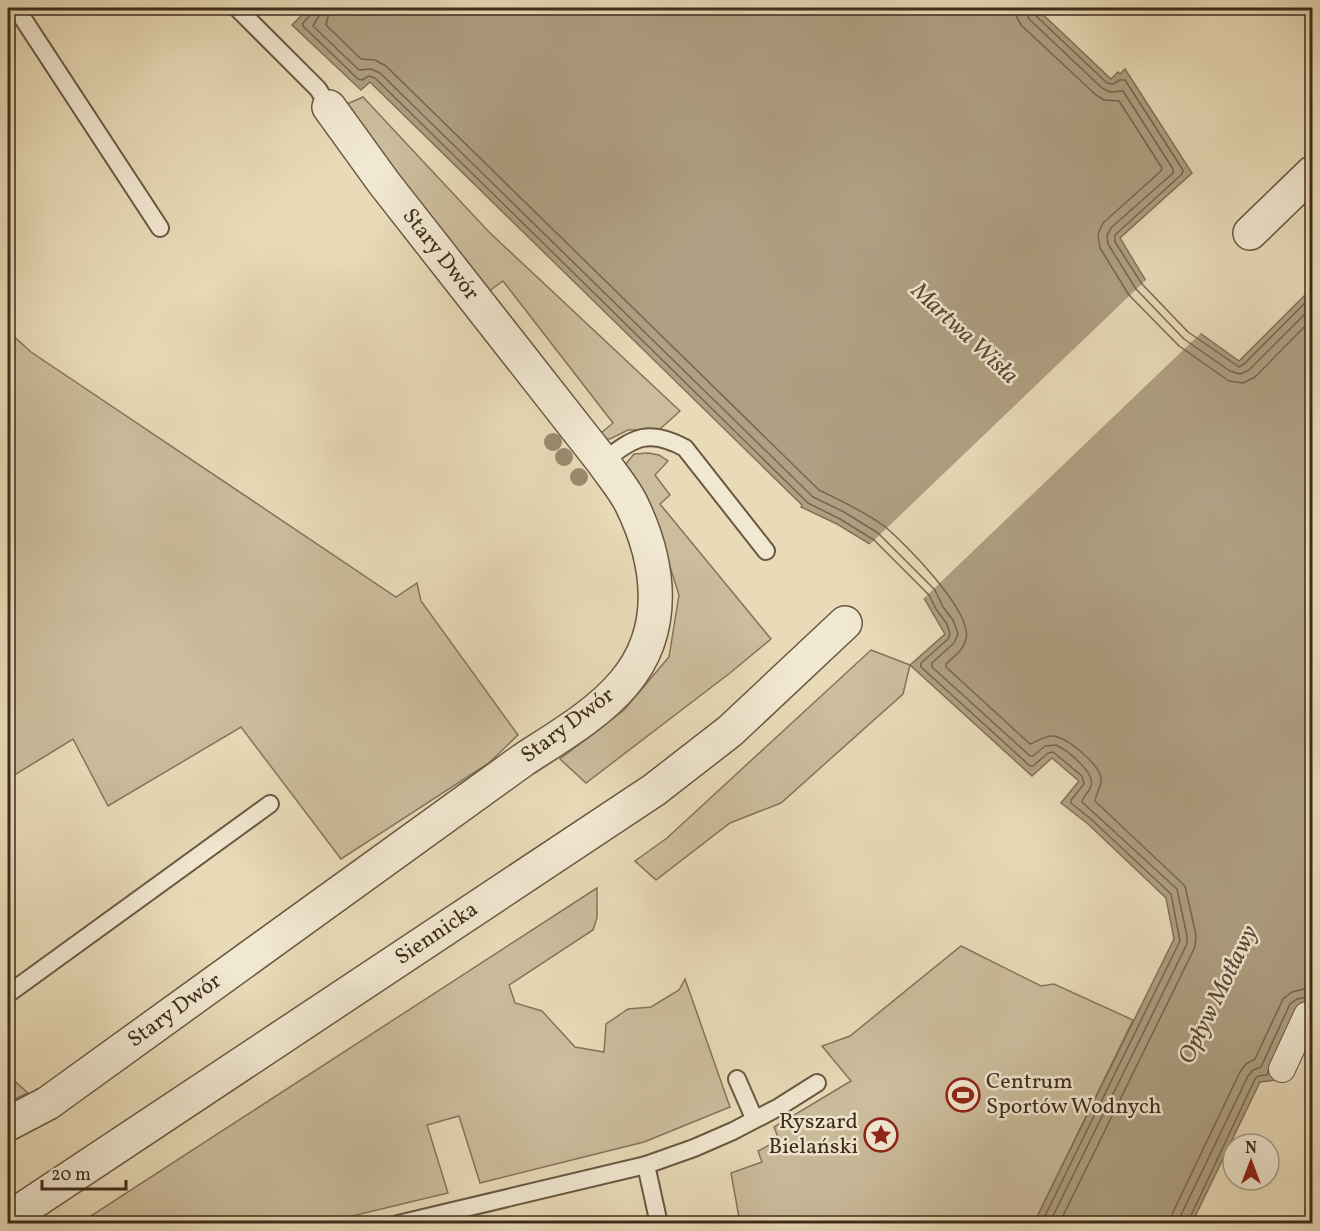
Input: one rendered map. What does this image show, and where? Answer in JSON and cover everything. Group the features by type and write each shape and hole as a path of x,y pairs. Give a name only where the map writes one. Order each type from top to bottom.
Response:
{"street":[{"name":"Stary Dwór","path":"8,1124 48,1103 523,760 586,718 624,683 647,650 656,616 656,582 648,544 630,502 603,462 384,183 329,107"},
{"path":"1251,233 1312,173"},
{"name":"Siennicka","path":"8,1219 654,790 730,731 845,623"},
{"path":"1282,1069 1307,1015 1312,1014"}],"lane":[{"path":"16,8 160,228"},
{"path":"237,8 318,89 329,107"},
{"path":"603,462 624,444 640,437 669,439 685,448 766,551"},
{"path":"8,994 270,804"},
{"path":"737,1079 754,1118"},
{"path":"398,1224 646,1164 694,1148 779,1107 817,1083"},
{"path":"646,1164 659,1224"}],"shaded area":[{"path":"363,97 489,232 680,411 660,429 628,430 610,439 596,437 613,423 503,281 485,294 347,104"},
{"path":"8,331 31,352 396,597 417,583 421,601 518,735 489,763 341,859 241,727 108,806 73,739 8,779"},
{"path":"634,454 659,455 668,461 655,475 670,495 660,504 771,639 586,783 560,759 624,710 669,657 679,595 657,526 625,465"},
{"path":"871,650 910,665 903,694 781,803 730,823 656,880 635,861 667,838"},
{"path":"597,888 597,918 593,930 509,985 515,1003 542,1011 575,1047 604,1052 606,1024 628,1009 651,1007 679,990 685,979 730,1107 644,1142 480,1183 459,1116 427,1125 448,1193 323,1223 80,1223"},
{"name":"Centrum Sportów Wodnych","path":"961,946 1041,986 1054,984 1133,1020 1034,1223 740,1223 731,1173 762,1162 758,1151 779,1140 774,1127 851,1081 822,1046 850,1036"},
{"path":"8,1075 28,1093 8,1102"}],"water":[{"path":"309,8 1036,8 1111,79 1125,69 1192,173 1120,238 1146,281 1193,328 1239,361 1312,288 1312,1009 1275,1080 1260,1082 1236,1132 1221,1132 1221,1163 1192,1223 1034,1223 1174,939 1166,898 1088,824 1061,803 1079,781 1052,758 1032,776 910,665 945,634 924,598 870,544 837,524 801,507 802,505 370,82 361,90 292,25"}],"pier":[{"path":"1148,278 1202,332 922,600 868,546"}],"place":[{"name":"Centrum Sportów Wodnych","path":"963,1095"},
{"name":"Ryszard Bielański","path":"881,1135"}],"water label":[{"name":"Martwa Wisła","path":"964,334"},
{"name":"Opływ Motławy","path":"1219,995"}]}
